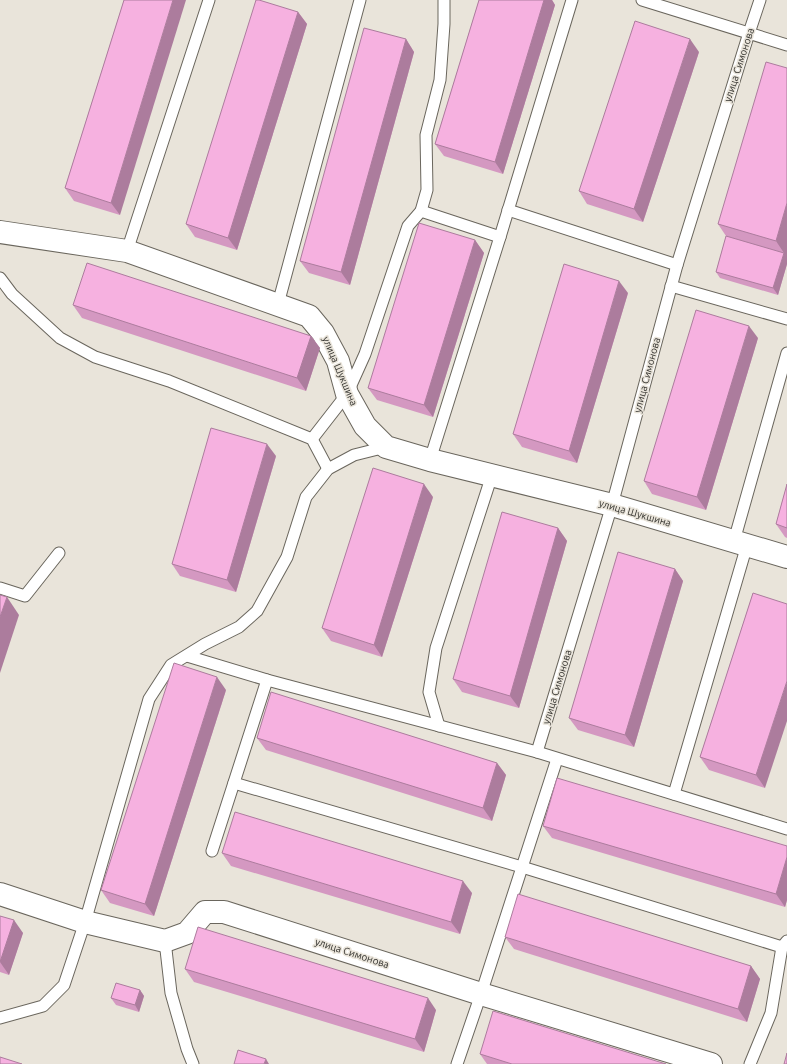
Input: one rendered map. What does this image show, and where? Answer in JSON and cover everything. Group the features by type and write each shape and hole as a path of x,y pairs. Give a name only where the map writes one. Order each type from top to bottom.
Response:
{"street":[{"name":"улица Шукшина","path":"0,232 127,251 309,316 323,333 338,361 347,394 365,426 386,447 430,460 612,506 787,557"},
{"path":"0,894 85,922 165,940"},
{"name":"улица Симонова","path":"165,940 187,933 205,912 224,912 481,994 711,1064"}],"lane":[{"path":"127,251 209,0"},
{"path":"278,304 360,0"},
{"path":"312,439 347,394 365,354 408,226 420,211 427,190 426,135 440,80 444,0"},
{"path":"430,460 500,238 572,0"},
{"path":"642,0 787,45"},
{"name":"улица Симонова","path":"537,752 612,506 677,265 760,0"},
{"path":"508,210 677,265"},
{"path":"420,211 500,238"},
{"path":"0,278 12,294 60,338 95,357 169,381 312,439 328,469"},
{"path":"671,286 787,319"},
{"path":"674,794 740,543 787,353"},
{"path":"0,1018 43,1006 64,985 85,922 149,699 171,665 204,644 239,627 257,611 287,557 306,497 328,469 354,456 386,447"},
{"path":"439,726 429,692 436,648 492,475"},
{"path":"0,588 25,596 59,553"},
{"path":"187,656 267,680 537,752 787,829"},
{"path":"212,851 267,680"},
{"path":"457,1064 557,759"},
{"path":"234,783 785,944 772,1013 750,1064"},
{"path":"165,940 171,993 187,1049 193,1064"}],"building":[{"path":"124,0 173,0 111,203 65,188"},
{"path":"256,0 298,12 228,238 186,224"},
{"path":"479,0 544,0 495,162 435,144"},
{"path":"635,21 690,39 634,209 579,191"},
{"path":"364,28 406,39 341,272 300,261"},
{"path":"766,62 787,68 787,203 776,241 718,224"},
{"path":"419,223 475,240 424,405 368,388"},
{"path":"726,236 784,253 773,288 716,272"},
{"path":"87,263 311,336 297,378 73,305"},
{"path":"564,264 619,281 569,451 513,434"},
{"path":"696,310 749,326 697,497 644,481"},
{"path":"211,428 267,444 227,580 172,564"},
{"path":"373,468 424,484 374,645 322,628"},
{"path":"787,484 787,528 776,524"},
{"path":"502,512 558,528 510,696 453,679"},
{"path":"618,552 675,569 625,735 569,718"},
{"path":"753,593 787,604 787,681 756,775 700,757"},
{"path":"0,595 7,597 0,617"},
{"path":"174,663 217,677 145,904 101,890"},
{"path":"271,692 497,763 483,808 257,738"},
{"path":"557,778 787,846 787,857 776,894 543,826"},
{"path":"235,812 463,881 451,922 222,853"},
{"path":"518,894 751,966 738,1009 505,937"},
{"path":"0,916 14,920 0,962"},
{"path":"198,927 428,998 415,1039 185,969"},
{"path":"116,983 140,990 135,1005 111,998"},
{"path":"493,1011 666,1064 512,1064 480,1054"},
{"path":"238,1050 266,1059 264,1064 234,1064"},
{"path":"787,1053 787,1064 784,1064"},
{"path":"0,1057 22,1064 0,1064"}]}
